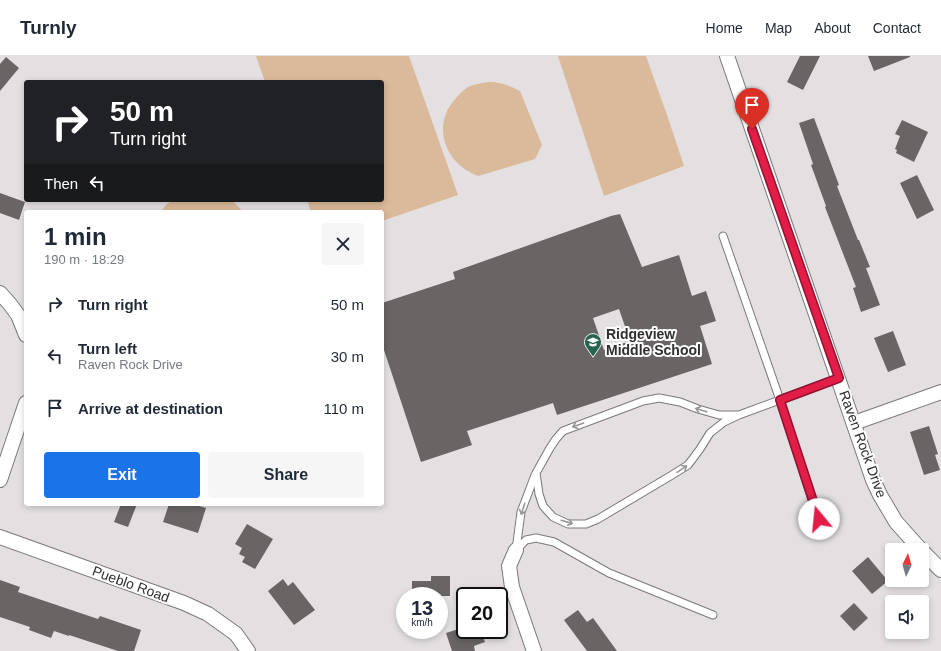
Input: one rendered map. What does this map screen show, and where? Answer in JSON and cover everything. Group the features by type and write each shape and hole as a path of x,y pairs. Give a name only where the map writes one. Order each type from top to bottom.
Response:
{"street":[{"name":"Raven Rock Drive","path":"727,56 873,480 896,522 916,543"},
{"path":"0,293 18,315 24,330"},
{"path":"854,423 941,392"},
{"path":"0,480 24,409"},
{"name":"Pueblo Road","path":"0,537 184,602 208,614 236,634 248,651"},
{"path":"516,550 509,566 512,587 534,651"},
{"name":"Raven Rock Drive","path":"929,557 941,570"}],"lane":[{"path":"723,236 780,400 822,531"},
{"path":"536,473 539,494 543,506 553,517 568,524 586,524 598,519 672,476 688,465 710,433 724,422 839,378"},
{"path":"516,550 521,512 536,473 556,438 563,431 643,401 659,398 680,402 719,415 739,415"},
{"path":"516,550 526,540 536,538 554,542 610,572 713,615"}],"shaded area":[{"path":"256,56 409,56 458,195 384,220 384,210 310,210 308,202 384,202 384,80 264,80"},
{"path":"558,56 646,56 684,166 604,196"},
{"path":"489,82 513,87 520,91 542,145 535,159 478,176 466,170 450,153 445,142 443,131 444,120 448,109 465,89 473,85"},
{"path":"170,202 234,202 241,210 162,210"}],"building":[{"path":"800,56 820,56 803,90 787,82"},
{"path":"868,56 910,56 910,57 874,71"},
{"path":"6,57 19,68 0,91 0,64"},
{"path":"814,118 839,185 837,186 870,267 866,268 880,305 861,312 853,288 856,287 825,207 826,206 811,165 813,164 799,123"},
{"path":"902,120 928,132 914,162 896,153 897,150 895,149 900,136 895,134"},
{"path":"917,175 934,210 917,219 900,183"},
{"path":"0,193 25,202 19,220 0,213"},
{"path":"620,214 642,267 679,255 692,296 706,291 716,321 700,326 712,364 557,415 553,403 467,431 472,445 421,462 384,350 384,302 455,279 453,272","holes":["619,309 630,341 604,350 593,318"]},
{"path":"893,331 906,365 888,372 874,338"},
{"path":"929,426 938,454 935,455 940,470 924,475 910,432"},
{"path":"120,506 136,506 128,527 114,522"},
{"path":"168,506 200,506 206,508 198,533 163,522"},
{"path":"247,524 273,539 255,569 242,562 245,557 239,554 242,548 235,544"},
{"path":"868,557 885,577 885,583 872,594 852,571"},
{"path":"431,576 450,576 450,596 448,596 448,587 412,587 412,581 431,581"},
{"path":"283,579 288,586 293,582 315,610 294,625 268,591"},
{"path":"0,580 20,587 18,592 98,619 100,616 141,630 134,651 118,651 54,631 51,638 29,630 30,627 0,617"},
{"path":"854,603 868,618 854,631 840,616"},
{"path":"578,610 587,622 593,618 617,651 587,651 564,620"},
{"path":"456,630 456,639 484,639 485,642 474,646 475,651 452,651 448,639 448,632"}],"place":[{"name":"Ridgeview Middle School","path":"593,357"}],"route":[{"path":"752,129 839,378 780,400 819,519"}]}
